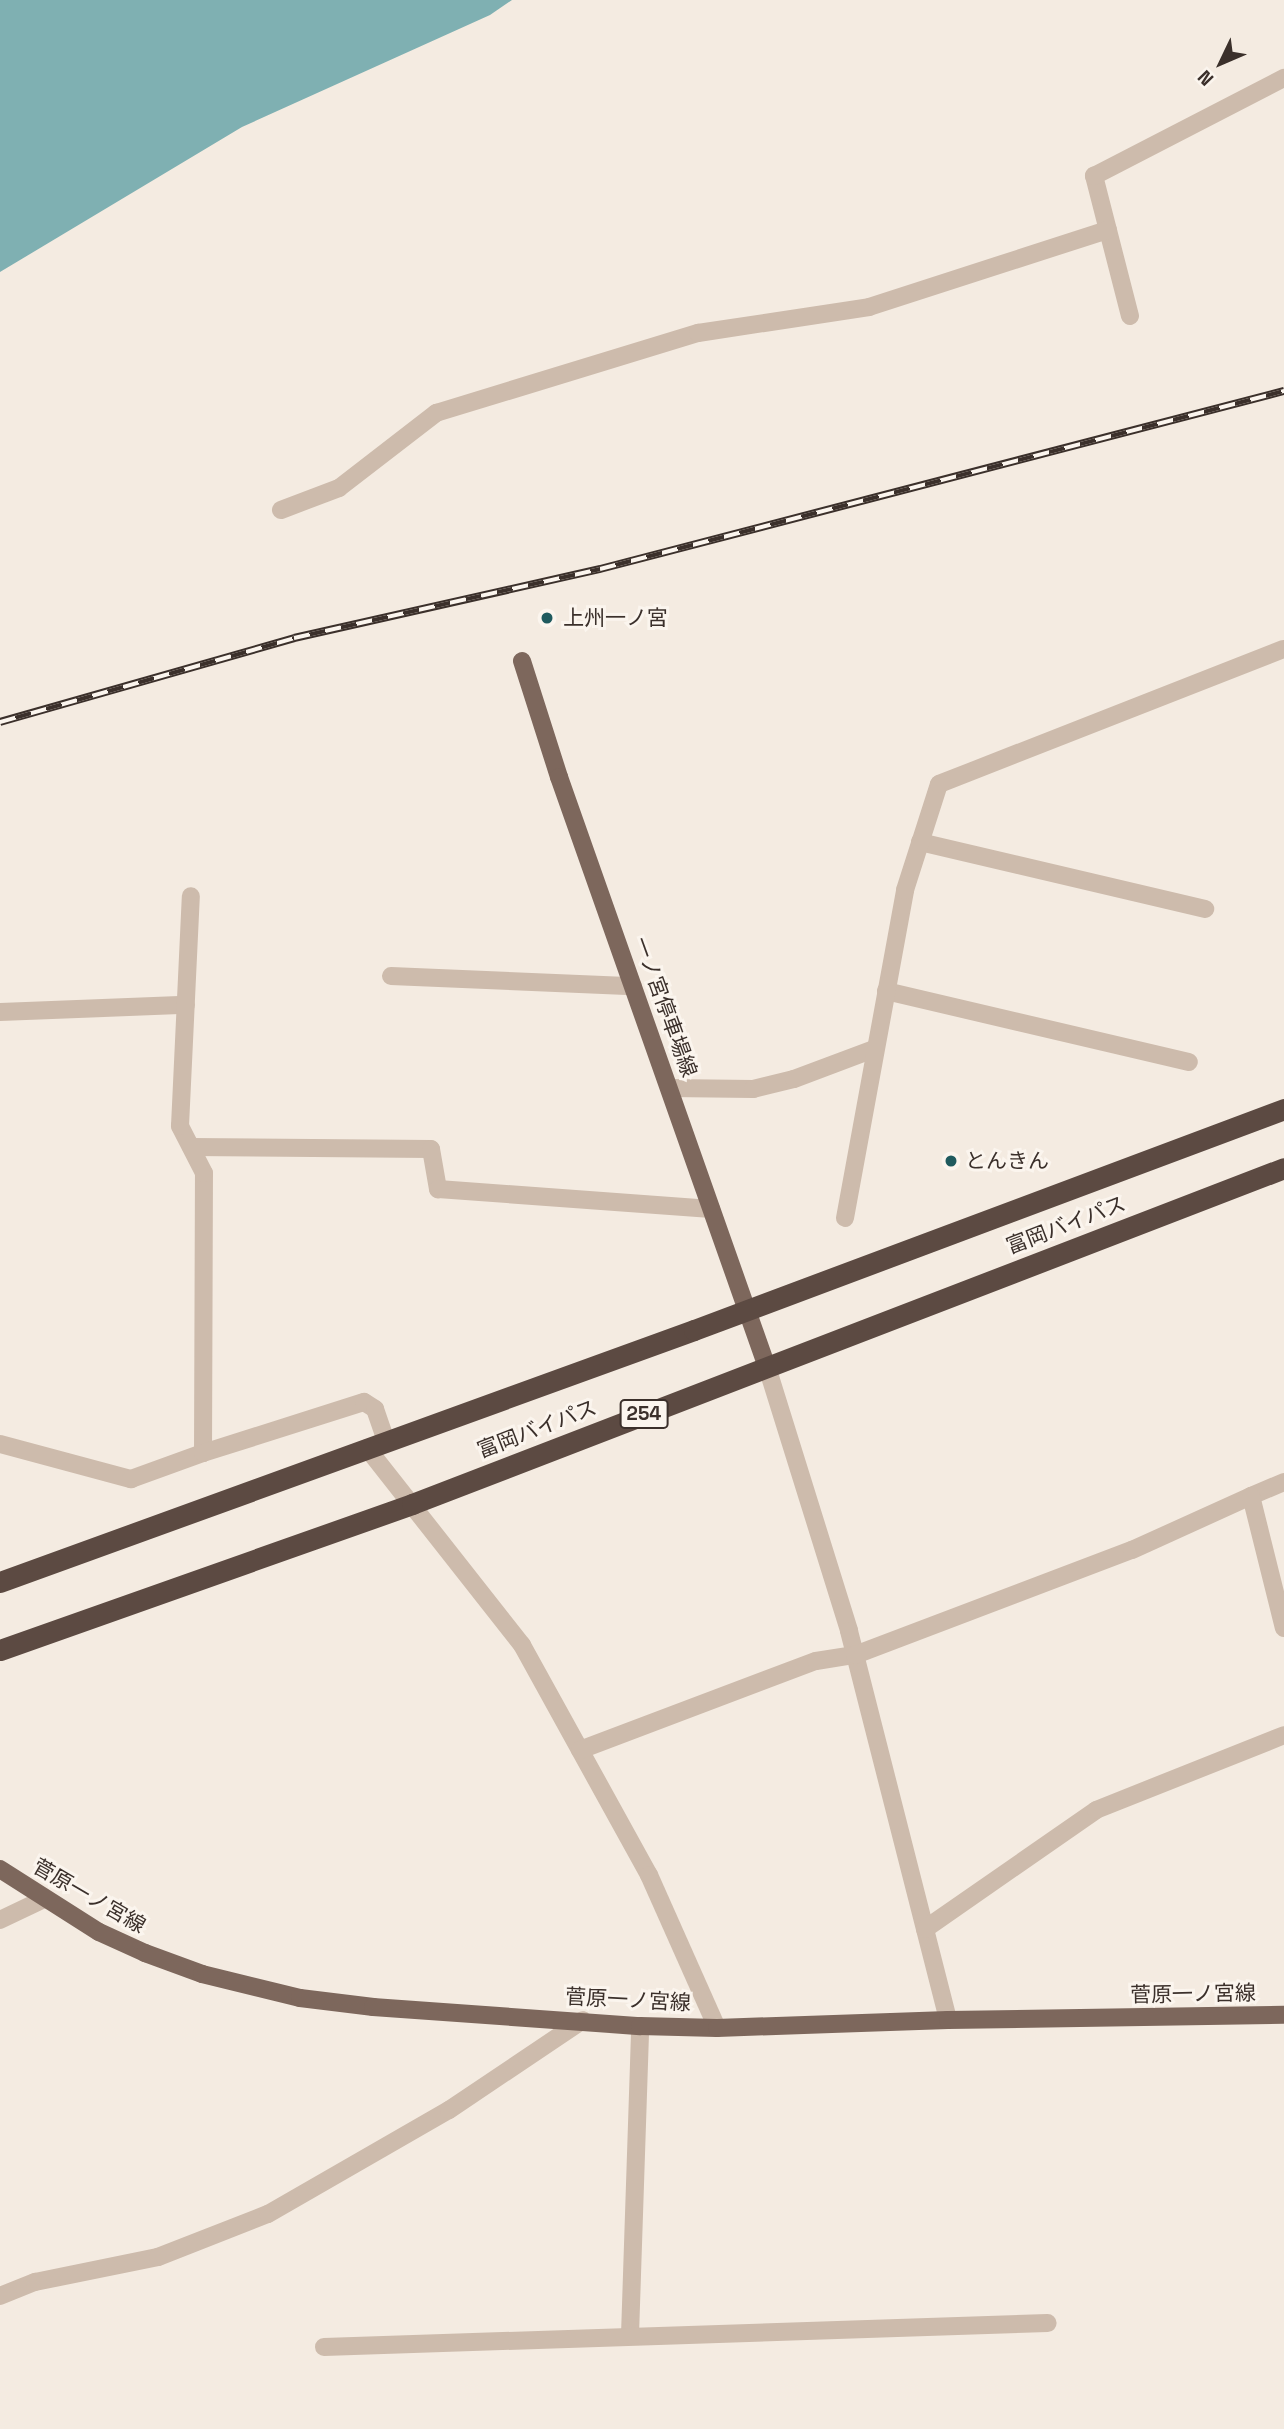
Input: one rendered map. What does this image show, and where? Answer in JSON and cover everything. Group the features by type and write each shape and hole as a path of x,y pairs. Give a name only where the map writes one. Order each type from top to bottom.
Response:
{"highway":[{"name":"富岡バイパス","path":"0,1582 746,1310 1284,1109"},
{"name":"富岡バイパス","path":"0,1650 412,1504 1284,1168"}],"main road":[{"name":"一ノ宮停車場線","path":"522,661 559,777 767,1367"},
{"name":"菅原一ノ宮線","path":"0,1870 99,1932 145,1954 202,1974 300,1998 424,2011 640,2026 717,2028 948,2020 1284,2015"}],"street":[{"path":"1130,316 1094,176 1284,78"},
{"path":"281,510 338,488 436,413 698,333 869,307 1108,230"},
{"path":"845,1218 905,890 939,784 1284,649"},
{"path":"920,842 1205,909"},
{"path":"191,896 180,1126 204,1173 203,1453"},
{"path":"391,976 633,986"},
{"path":"886,991 1189,1062"},
{"path":"0,1012 186,1005"},
{"path":"670,1088 753,1088 794,1079 874,1049"},
{"path":"191,1147 431,1149 438,1189 711,1209"},
{"path":"767,1367 855,1655 948,2020"},
{"path":"0,1444 131,1479 364,1402 375,1409 376,1445 412,1504 522,1644 649,1875 717,2028"},
{"path":"580,1750 816,1661 855,1655 1132,1550 1284,1482"},
{"path":"1251,1496 1284,1629"},
{"path":"925,1928 1096,1810 1284,1735"},
{"path":"0,1920 44,1899"},
{"path":"0,2297 35,2282 158,2257 268,2214 449,2110 583,2020"},
{"path":"630,2335 640,2026"},
{"path":"324,2347 1048,2323"}],"water":[{"path":"0,0 512,0 490,15 242,127 0,272"}],"railway":[{"path":"0,722 294,638 600,569 1284,391"}],"place":[{"name":"上州一ノ宮","path":"547,618"},
{"name":"とんきん","path":"951,1161"}]}
